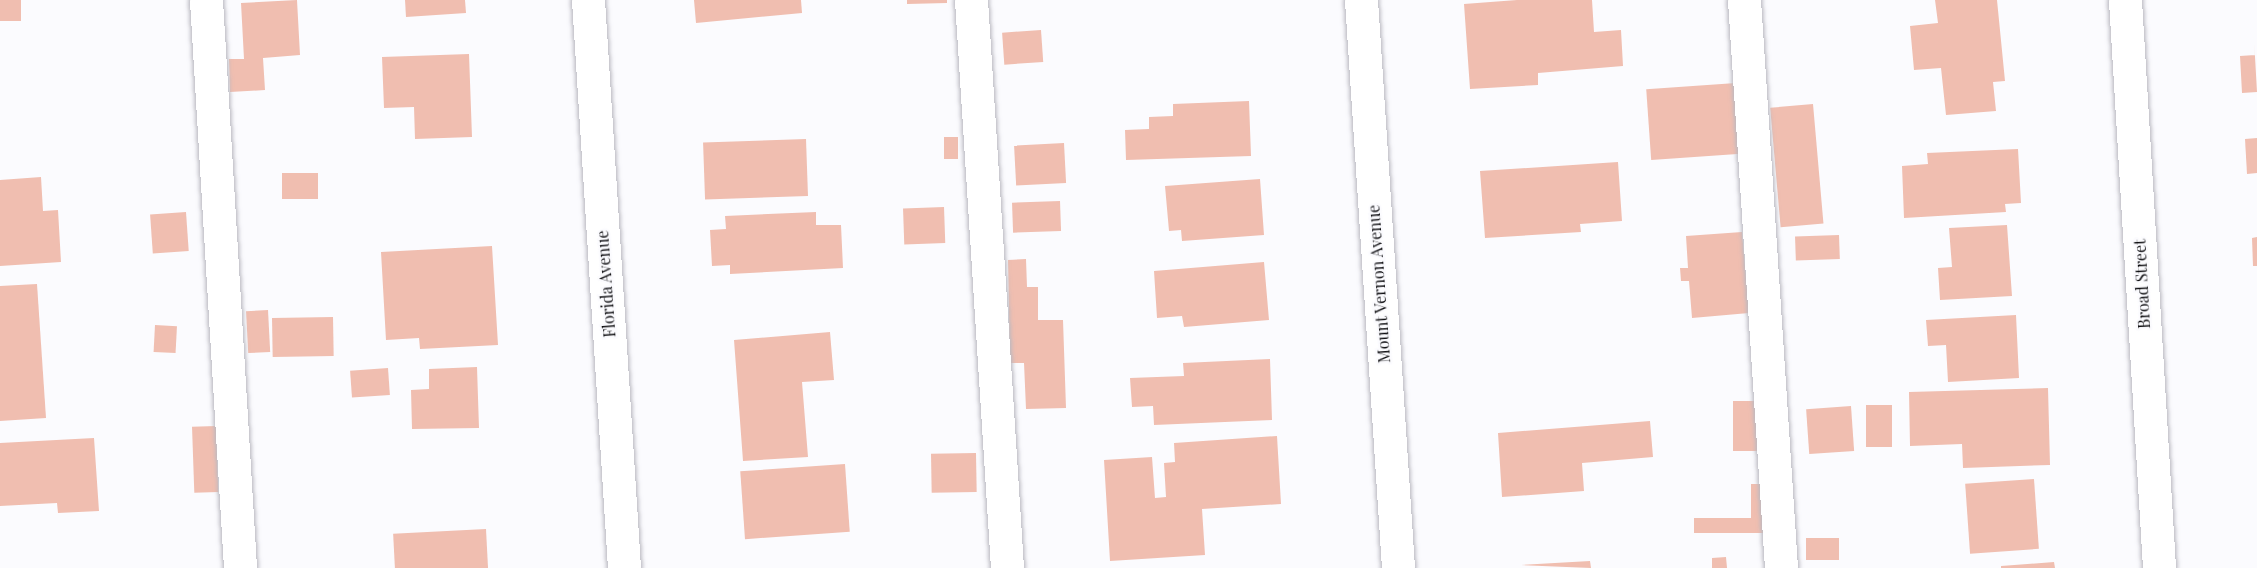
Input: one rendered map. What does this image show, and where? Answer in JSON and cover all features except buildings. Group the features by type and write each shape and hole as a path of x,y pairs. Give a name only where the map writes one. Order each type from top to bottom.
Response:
{"street":[{"path":"206,0 240,568"},
{"name":"Florida Avenue","path":"588,0 624,568"},
{"path":"971,0 1007,568"},
{"name":"Mount Vernon Avenue","path":"1361,0 1398,568"},
{"path":"1744,0 1781,568"},
{"name":"Broad Street","path":"2125,0 2159,568"}]}
